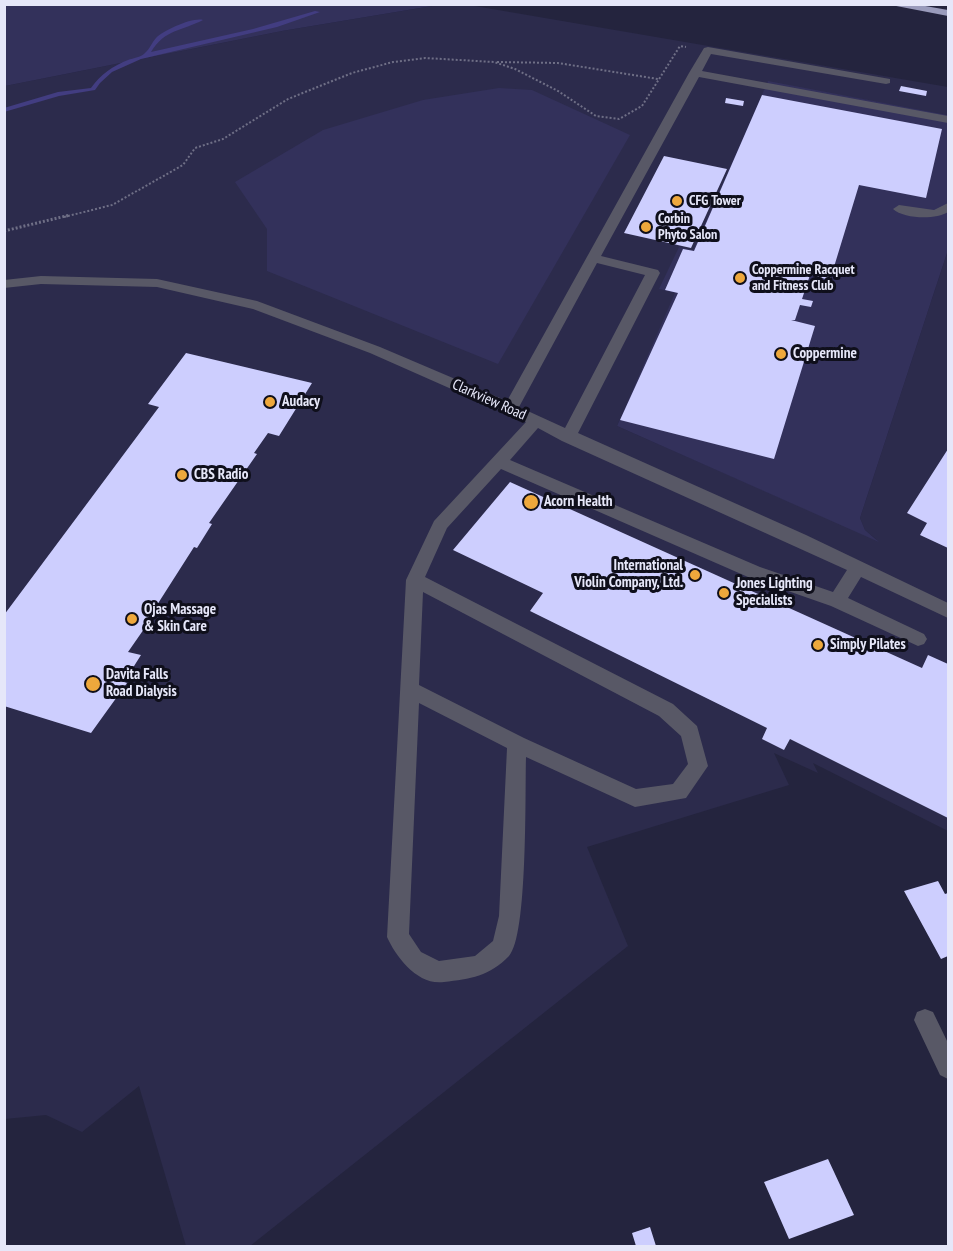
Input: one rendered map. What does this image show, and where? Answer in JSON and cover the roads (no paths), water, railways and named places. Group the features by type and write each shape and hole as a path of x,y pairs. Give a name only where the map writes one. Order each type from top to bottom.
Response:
{"highway":[{"path":"891,4 948,13"}],"street":[{"path":"510,410 708,50 886,81"},
{"path":"695,73 948,120"},
{"path":"899,209 936,214 948,207"},
{"path":"568,437 653,273 594,258"},
{"name":"Clarkview Road","path":"4,284 41,280 157,283 257,305 375,350 858,568 948,612"},
{"path":"517,744 510,915 503,947 480,966 438,972 413,960 398,937 415,580 440,525 535,422"},
{"path":"498,461 754,572 837,601 918,639"},
{"path":"837,601 858,568"},
{"path":"410,689 517,744 635,798 679,792 698,766 690,732 666,710 415,580"},
{"path":"925,1020 948,1067"}],"waterway":[{"path":"147,55 254,31 317,12"},
{"path":"147,55 152,46 169,31 200,20"},
{"path":"4,110 58,94 93,89 110,71 147,55"}],"place":[{"name":"CFG Tower","path":"677,201"},
{"name":"Corbin Phyto Salon","path":"646,227"},
{"name":"Coppermine Racquet and Fitness Club","path":"740,278"},
{"name":"Coppermine","path":"781,354"},
{"name":"Audacy","path":"270,402"},
{"name":"CBS Radio","path":"182,475"},
{"name":"Acorn Health","path":"531,502"},
{"name":"International Violin Company, Ltd.","path":"695,575"},
{"name":"Jones Lighting Specialists","path":"724,593"},
{"name":"Ojas Massage & Skin Care","path":"132,619"},
{"name":"Simply Pilates","path":"818,645"},
{"name":"Davita Falls Road Dialysis","path":"93,684"}]}
